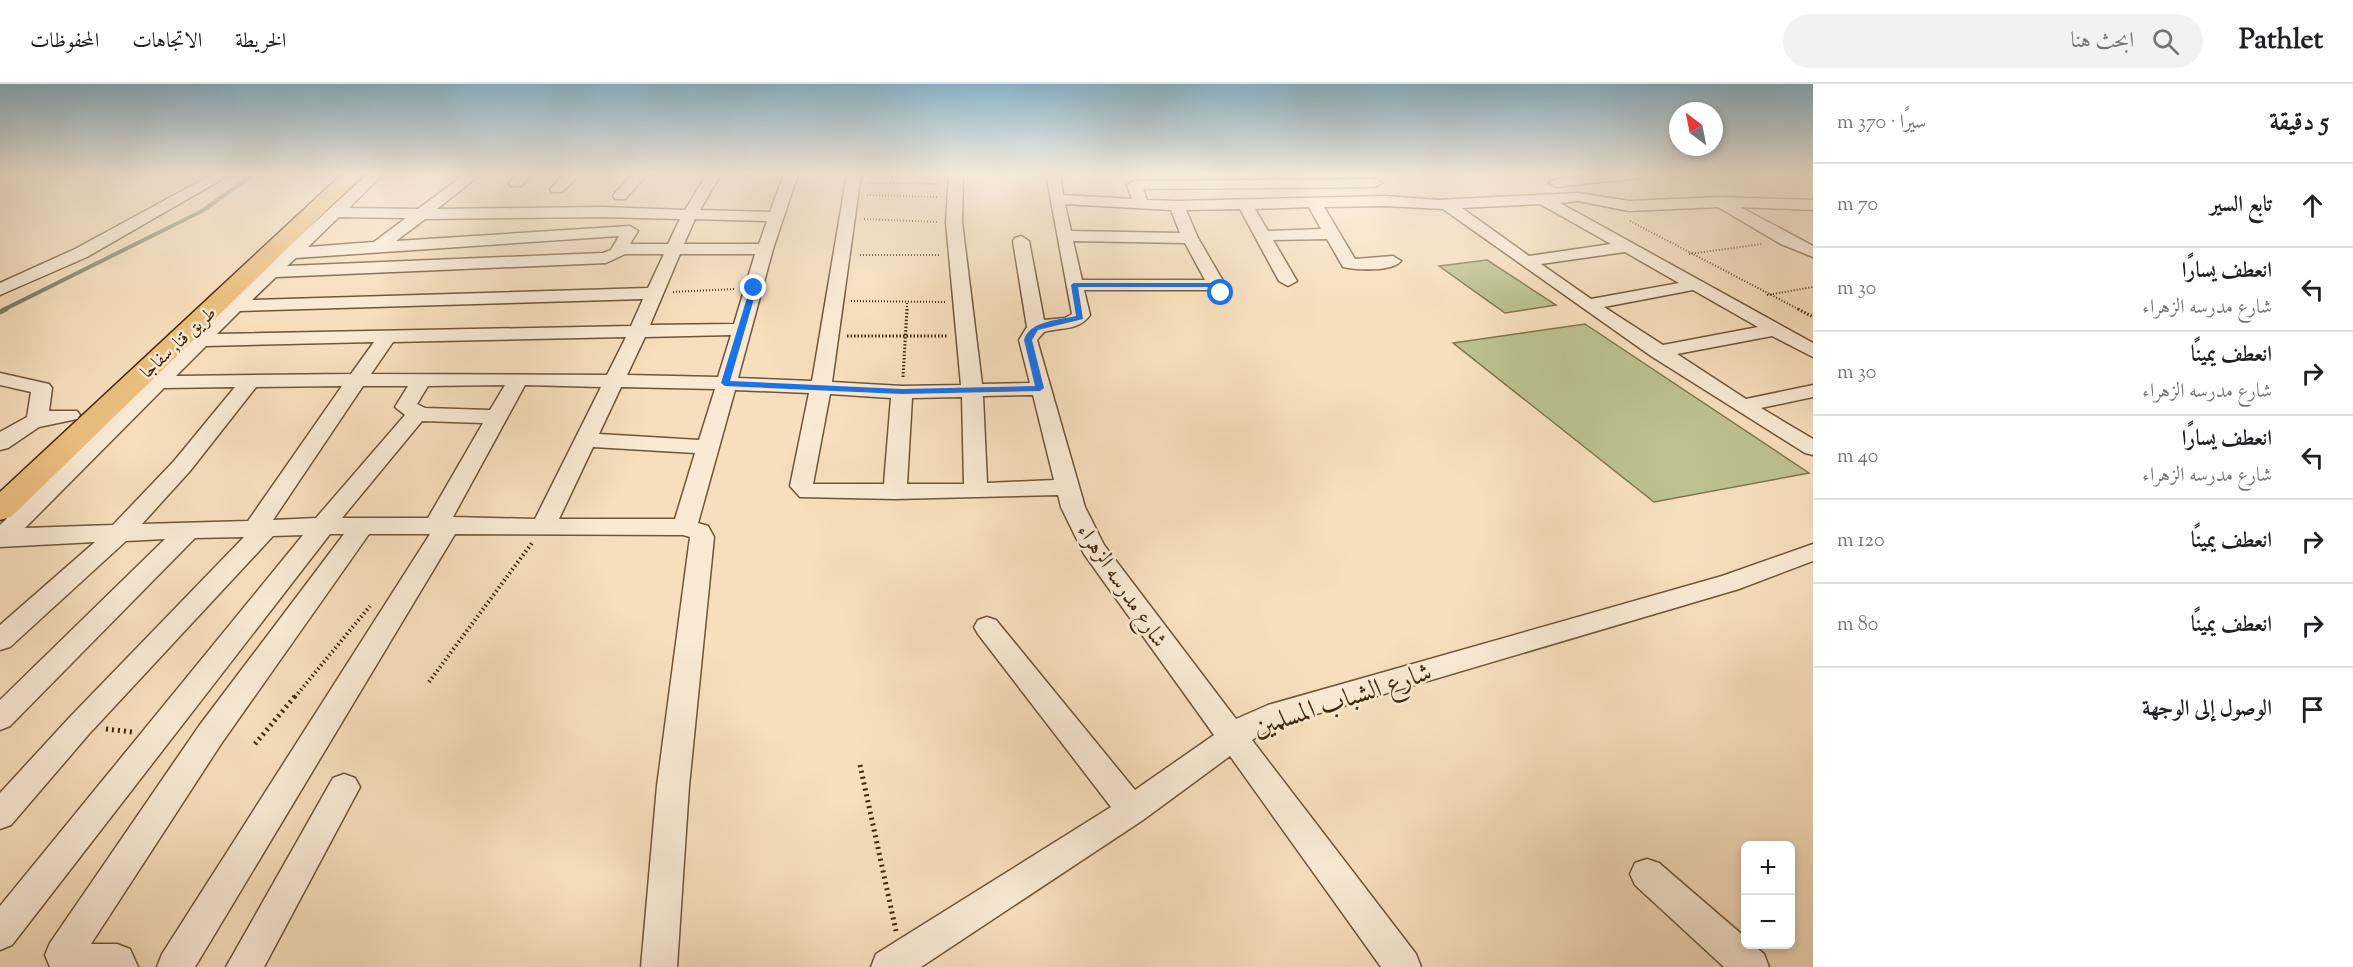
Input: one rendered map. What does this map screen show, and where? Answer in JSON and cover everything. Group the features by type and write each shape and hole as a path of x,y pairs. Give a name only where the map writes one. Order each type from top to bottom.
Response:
{"highway":[{"name":"طريق قنا, سفاجا","path":"0,478 289,215"},
{"name":"طريق قنا, سفاجا","path":"0,510 311,215"}],"street":[{"path":"0,290 81,254 150,215"},
{"path":"1,538 200,340 332,215"},
{"path":"378,247 418,215"},
{"path":"543,527 639,329 689,215"},
{"path":"686,527 725,383 776,217 698,215"},
{"path":"849,215 831,336 801,486 808,492 976,491 1068,487"},
{"path":"954,215 972,389 976,491"},
{"path":"1036,328 1080,318 1060,215"},
{"path":"1074,285 1218,289 1190,238 1181,215"},
{"path":"1251,215 1288,281"},
{"path":"1320,215 1330,234 1353,265 1393,261"},
{"path":"1462,215 1658,352 1813,448"},
{"path":"1571,215 1813,351"},
{"path":"1743,215 1787,241 1813,252"},
{"path":"270,272 606,258 617,254 629,230 291,253"},
{"path":"1262,236 1330,234"},
{"path":"1064,236 1190,238"},
{"name":"شارع مدرسه الزهراء","path":"1021,242 1036,328 1030,333 1028,340 1081,527 1093,548 1402,967"},
{"path":"1527,261 1626,247"},
{"path":"621,249 765,249"},
{"path":"1588,305 1694,285"},
{"path":"235,306 654,293"},
{"path":"200,340 639,329 743,329"},
{"path":"1658,352 1773,330"},
{"path":"0,815 261,527 388,335"},
{"path":"0,379 42,388 37,419"},
{"path":"157,382 518,379 725,383 902,392 1040,388"},
{"path":"175,967 443,524 518,379"},
{"path":"422,380 405,407 416,414 497,417"},
{"path":"0,640 120,533 182,466 250,382"},
{"path":"1743,406 1813,391"},
{"path":"895,492 902,392"},
{"path":"0,933 155,735 416,414"},
{"path":"0,443 19,427 37,419 70,415"},
{"path":"585,440 707,447"},
{"path":"1,538 261,527 443,524 686,527 699,532 702,537 673,786 659,967"},
{"path":"120,967 117,962 65,961 63,955 210,735 363,525"},
{"path":"0,718 189,530"},
{"name":"شارع الشباب المسلمين","path":"896,963 1132,810 1232,737 1268,717 1730,583 1813,552"},
{"path":"987,627 1132,810"},
{"path":"244,967 344,787"},
{"path":"1647,874 1750,967"}],"path":[{"path":"849,219 954,222"},
{"path":"1628,220 1767,295 1813,317"},
{"path":"1689,254 1787,241"},
{"path":"843,255 958,255"},
{"path":"1767,295 1813,287"},
{"path":"654,293 754,288"},
{"path":"835,301 907,303 964,301"},
{"path":"902,392 907,337 907,303"},
{"path":"831,336 967,335"},
{"path":"429,682 543,527"},
{"path":"255,744 377,598"},
{"path":"79,726 155,735"},
{"path":"860,765 896,963"}],"green space":[{"path":"1487,260 1556,305 1505,313 1439,266"},
{"path":"1585,324 1809,473 1654,502 1453,343"}],"waterway":[{"path":"3,310 194,215"},
{"path":"0,312 6,309"}],"route":[{"path":"754,288 725,383 902,392 1040,388 1028,340 1030,333 1036,328 1080,318 1074,285 1215,285 1221,293"}]}
